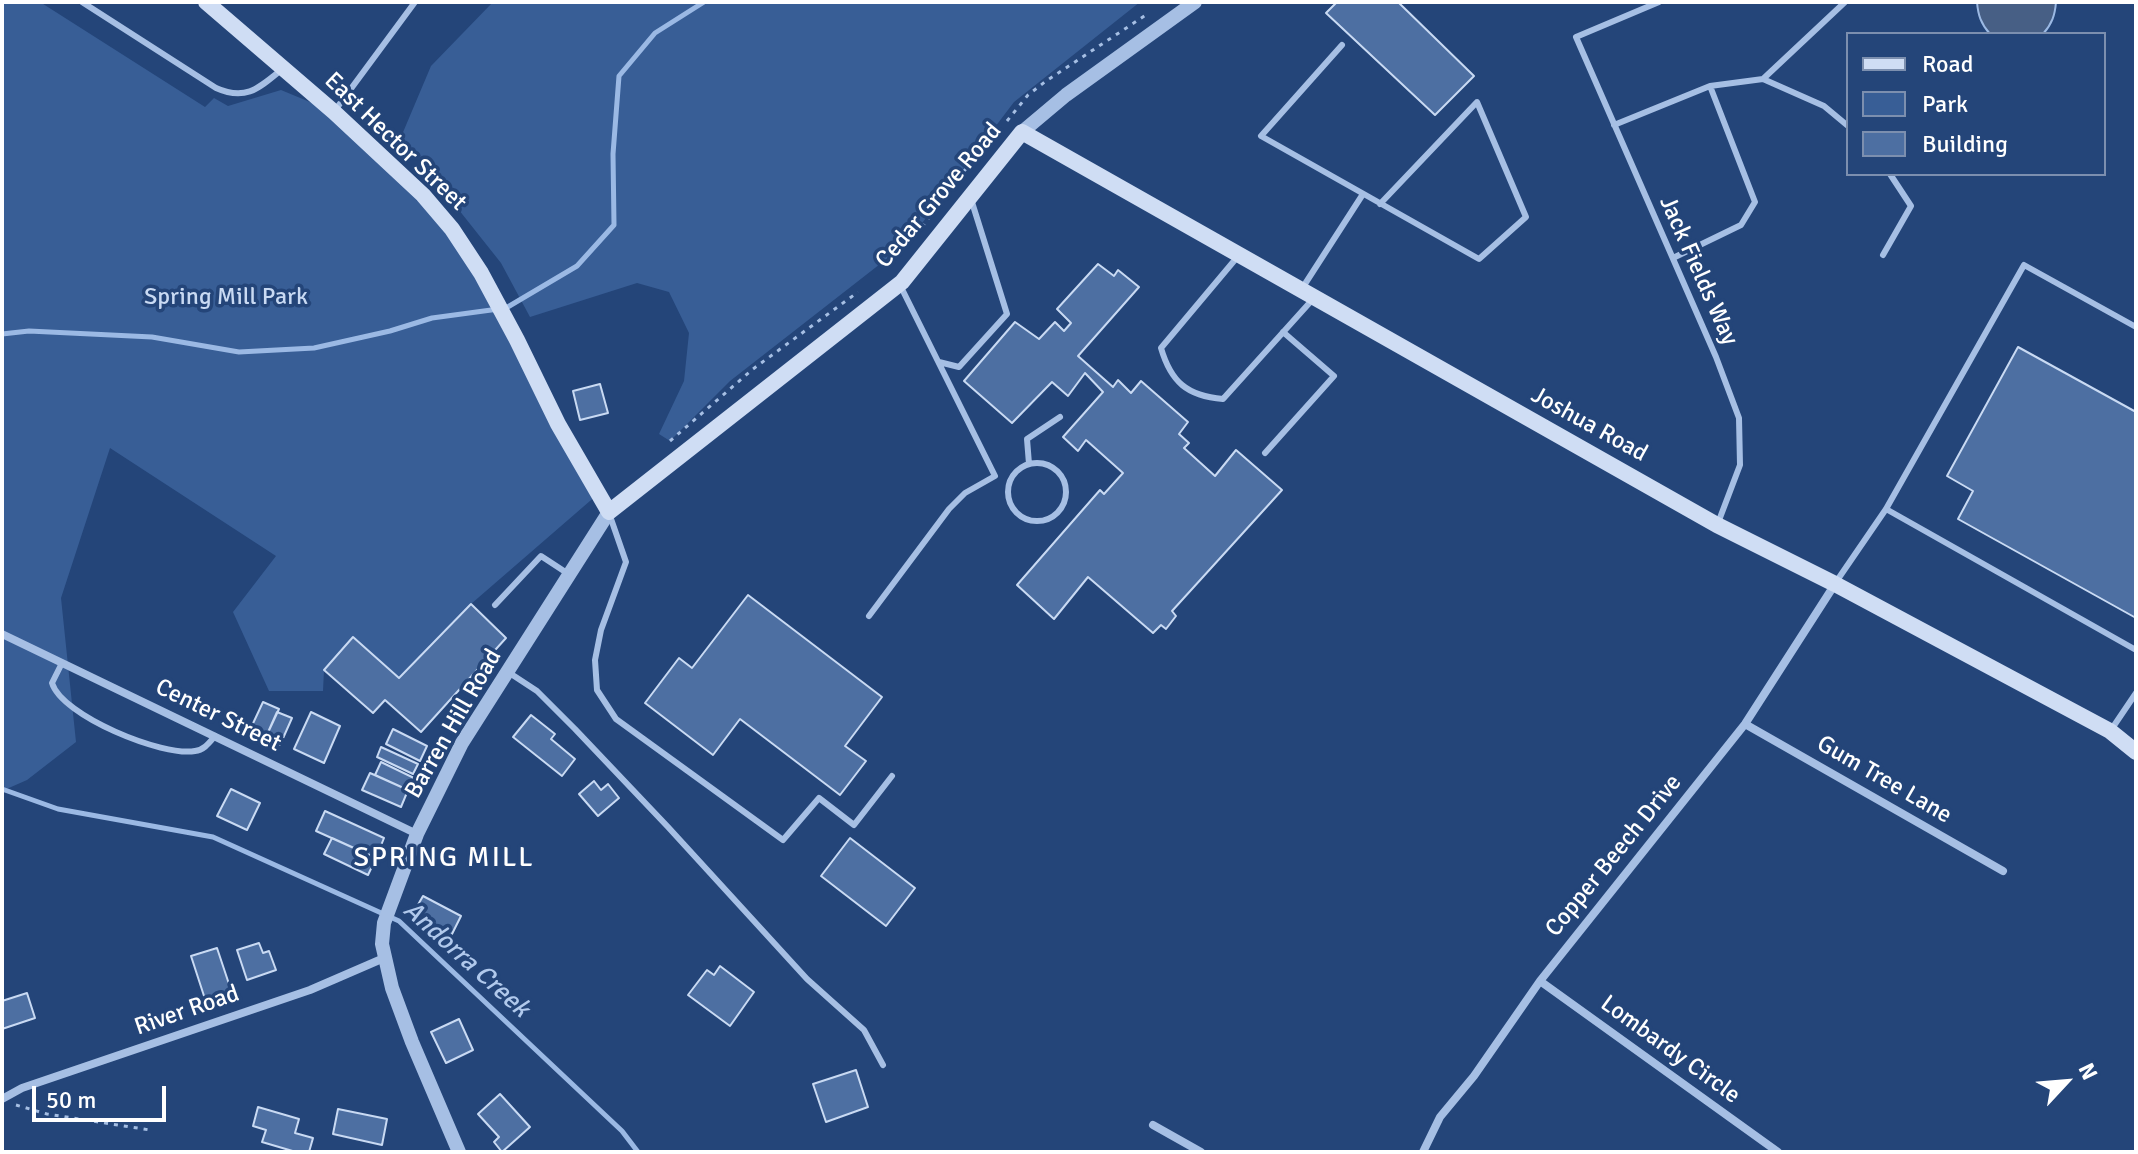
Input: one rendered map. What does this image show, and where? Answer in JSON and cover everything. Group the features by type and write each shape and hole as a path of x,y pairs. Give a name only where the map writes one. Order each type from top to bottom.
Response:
{"main road":[{"name":"East Hector Street","path":"206,2 334,112 423,195 452,229 481,273 558,424 609,512"},
{"name":"Cedar Grove Road","path":"609,512 900,284 1022,132"},
{"name":"Joshua Road","path":"1022,132 1717,525 1835,584 2110,731 2136,752"}],"street":[{"name":"Cedar Grove Road","path":"1022,132 1066,95 1195,2"},
{"name":"Barren Hill Road","path":"459,1152 401,1014 384,958 382,934 417,834 462,743 609,512"},
{"name":"Copper Beech Drive","path":"1423,1152 1440,1117 1474,1076 1540,981 1745,724 1835,584"},
{"name":"Center Street","path":"2,634 417,834"},
{"name":"Gum Tree Lane","path":"1745,724 2003,871"},
{"name":"River Road","path":"2,1099 22,1088 310,990 384,958"},
{"name":"Lombardy Circle","path":"1540,981 1778,1152"},
{"path":"1153,1125 1201,1152"}],"lane":[{"path":"82,2 227,93 246,93 258,89 283,68"},
{"path":"334,112 415,2"},
{"name":"Jack Fields Way","path":"1659,2 1576,37 1716,357 1739,418 1740,465 1717,525"},
{"path":"1763,79 1845,2"},
{"path":"1342,45 1261,136 1380,204 1479,259 1526,217 1477,102 1380,204"},
{"path":"1614,125 1710,86 1763,79 1824,106 1846,124"},
{"path":"1673,258 1741,225 1755,202 1710,86"},
{"path":"1883,255 1911,206 1891,176"},
{"path":"1239,255 1161,348 1175,380 1205,398 1223,399 1283,332 1363,194"},
{"path":"939,362 959,367 1007,314 971,197"},
{"path":"1835,584 1886,509 2024,265 2136,327"},
{"path":"900,284 995,476 1010,481"},
{"path":"1265,453 1334,376 1283,332"},
{"path":"1029,464 1027,439 1060,417"},
{"path":"1029,464 1047,465 1061,476 1065,484 1064,502 1044,520 1019,514 1009,499 1010,481 1014,473 1029,464"},
{"path":"869,616 949,509 965,493 995,476"},
{"path":"1886,509 2136,650"},
{"path":"609,512 626,562 601,630 595,660 597,690 616,719 783,840 819,798 854,825 892,776"},
{"path":"495,605 541,556 570,575"},
{"path":"62,663 52,683 55,690 79,711 109,730 134,740 188,752 203,749 215,736"},
{"path":"508,672 537,691 575,729 807,979 864,1030 883,1065"},
{"path":"2110,731 2136,693"}],"path":[{"path":"1004,125 1028,95 1046,81 1155,10"},
{"path":"919,232 959,177 996,135"},
{"path":"663,446 761,363 866,287"},
{"path":"17,1105 47,1114 150,1130"}],"green space":[{"name":"Spring Mill Park","path":"2,2 40,2 205,107 214,98 228,106 281,90 334,112 423,195 517,340 598,494 471,604 399,678 353,637 324,670 323,691 269,691 233,612 276,556 110,448 61,598 76,742 27,780 2,791"},
{"path":"493,2 1140,2 1014,102 907,243 730,381 670,441 659,434 684,381 689,333 669,292 637,283 530,317 501,263 401,137 431,66"}],"shaded area":[{"path":"1977,2 2056,2 2045,32 1988,32"}],"building":[{"path":"1337,2 1398,2 1474,76 1435,115 1326,13"},
{"path":"1098,264 1114,276 1118,270 1139,287 1078,356 1113,387 1118,380 1131,393 1141,381 1188,422 1179,434 1189,443 1184,448 1215,476 1236,450 1282,490 1172,611 1176,616 1166,629 1161,625 1153,633 1088,577 1054,619 1017,585 1100,490 1104,494 1123,473 1086,440 1078,451 1063,437 1103,392 1085,373 1068,396 1052,382 1012,423 964,381 1015,322 1039,339 1055,322 1064,331 1071,323 1057,309"},
{"path":"2018,347 2136,412 2136,618 1958,519 1973,491 1947,476"},
{"path":"600,384 608,413 580,420 573,391"},
{"path":"748,595 882,697 845,746 866,761 840,795 740,719 713,755 645,703 679,658 692,668"},
{"path":"471,604 506,638 421,732 385,700 373,713 324,670 353,637 399,678"},
{"path":"263,702 279,709 265,739 249,732"},
{"path":"277,712 292,718 280,745 265,739"},
{"path":"311,712 340,726 324,763 294,749"},
{"path":"531,715 555,734 551,739 575,759 562,776 513,737"},
{"path":"393,729 427,746 420,761 386,744"},
{"path":"381,747 418,764 413,774 377,757"},
{"path":"381,762 414,778 408,790 375,775"},
{"path":"370,773 408,790 401,807 362,790"},
{"path":"594,781 601,790 608,784 619,798 598,816 579,794"},
{"path":"231,789 260,803 247,830 217,816"},
{"path":"325,811 384,838 376,858 316,831"},
{"path":"332,838 376,858 368,875 324,854"},
{"path":"850,838 915,888 886,926 821,876"},
{"path":"423,896 461,916 450,938 411,917"},
{"path":"259,943 263,953 269,951 276,970 247,980 237,950"},
{"path":"217,948 231,990 205,999 191,956"},
{"path":"720,966 754,992 730,1026 688,995 707,970 714,975"},
{"path":"27,993 35,1018 2,1029 2,1001"},
{"path":"459,1019 473,1050 446,1063 431,1032"},
{"path":"856,1070 868,1107 826,1122 813,1084"},
{"path":"500,1094 530,1127 502,1152 494,1142 499,1137 478,1114"},
{"path":"258,1107 299,1119 295,1133 313,1138 309,1152 296,1152 262,1142 266,1130 253,1126"},
{"path":"338,1109 387,1119 382,1145 333,1134"}],"waterway":[{"path":"2,334 29,331 152,337 239,352 314,348 432,318 506,308 577,266 614,225 613,154 619,76 655,33 704,2"},
{"name":"Andorra Creek","path":"2,789 58,809 213,837 399,921 622,1131 638,1152"}],"district":[{"name":"SPRING MILL","path":"444,859"}]}
